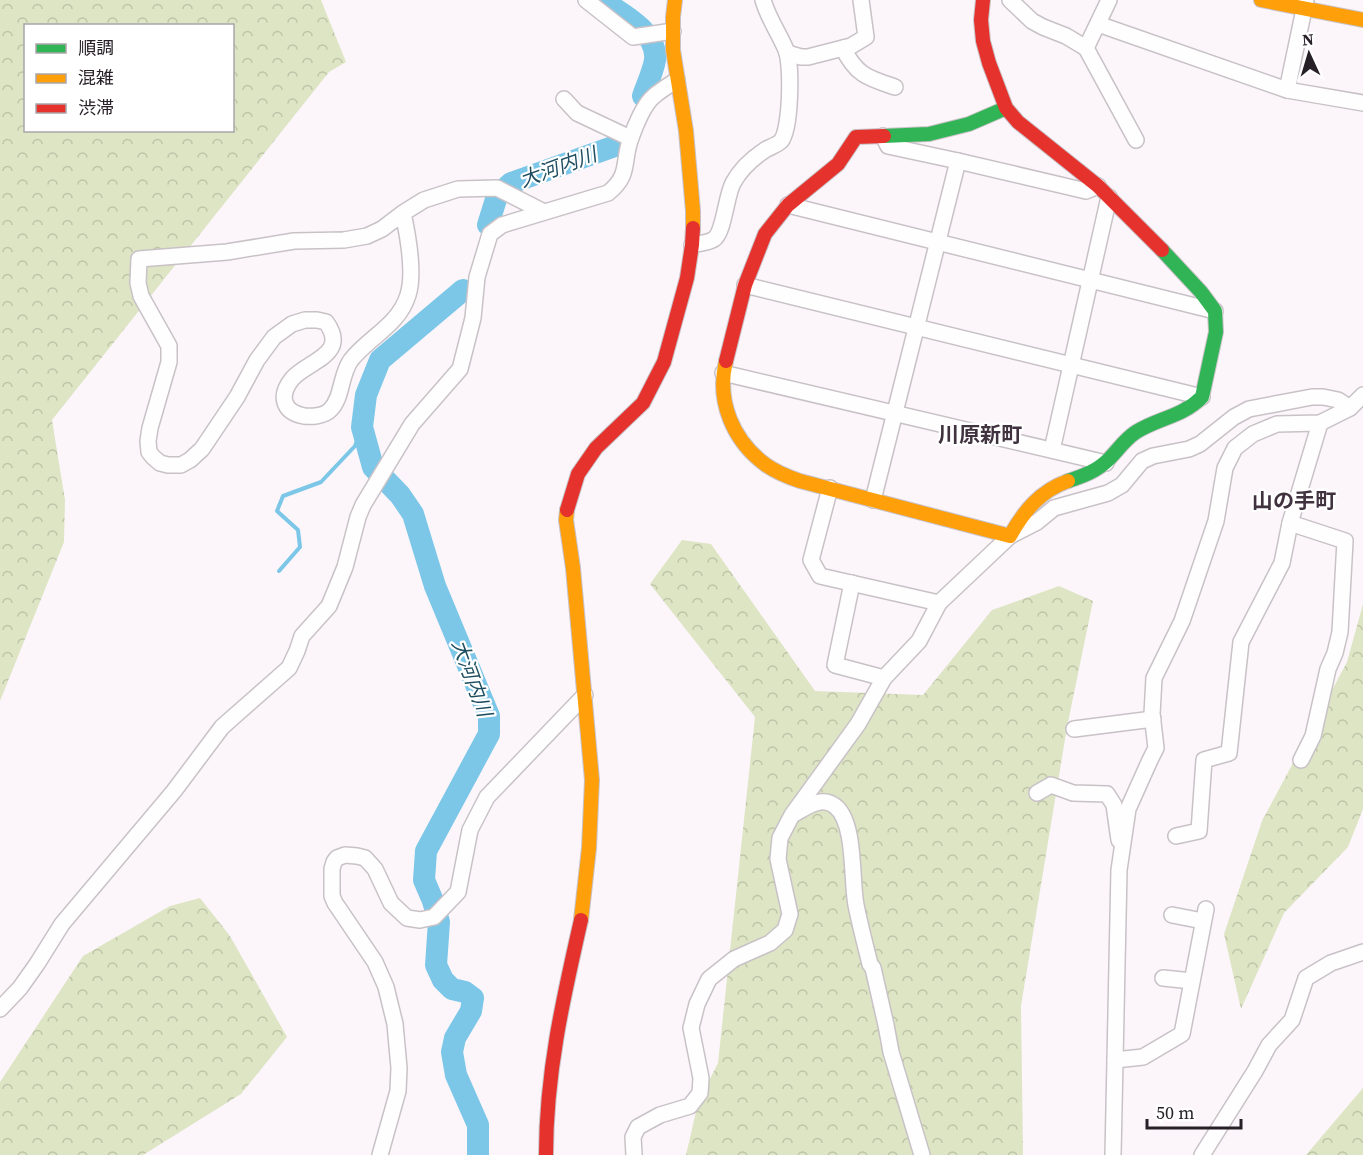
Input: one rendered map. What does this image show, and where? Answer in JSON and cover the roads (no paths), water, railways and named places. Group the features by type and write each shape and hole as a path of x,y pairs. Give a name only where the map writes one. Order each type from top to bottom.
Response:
{"street":[{"path":"586,0 633,36 673,31"},
{"path":"546,1155 553,1057 582,912 590,848 592,780 573,568 566,520 567,510 578,474 584,465 596,448 642,403 654,384 664,362 687,278 692,245 693,211 686,131 677,80 673,31 675,0"},
{"path":"692,245 717,238 734,182 747,164 781,141 786,129 790,81 787,52 763,0"},
{"path":"787,52 808,57 851,46 866,37 861,0"},
{"path":"983,0 981,20 983,41 1006,108 1018,122 1104,191 1176,262 1215,311 1216,332 1202,397 1195,405 1180,414 1137,431 1106,463 1090,474 1051,488 1034,501 1021,516 1010,536"},
{"path":"1010,0 1032,21 1086,48 1136,141"},
{"path":"1086,48 1109,0"},
{"path":"1261,0 1306,5 1363,20"},
{"path":"1287,90 1306,5"},
{"path":"1098,24 1287,90 1363,103"},
{"path":"843,48 849,60 865,76 895,87"},
{"path":"0,1009 20,988 62,924 174,791 222,727 290,668 302,636 329,606 345,567 358,517 381,474 412,424 460,369 472,318 477,277 490,234 502,225 608,193 623,177 630,138 646,105 652,97 677,80"},
{"path":"564,99 577,113 630,138"},
{"path":"1006,108 969,124 929,134 856,137 838,164 788,205 765,234 745,285 723,373 723,394 729,418 737,435 767,466 794,480 1010,536"},
{"path":"883,136 888,146 1086,191 1104,191"},
{"path":"873,500 958,161"},
{"path":"404,213 411,278 408,295 400,314 352,359 346,369 336,403 328,412 305,416 288,410 284,403 284,393 292,378 326,355 332,346 333,338 326,322 305,320 292,324 274,337 257,360 237,397 202,449 190,460 181,465 168,465 160,463 153,457 149,452 148,441 169,362 169,346 141,296 138,283 139,259 227,252 294,241 344,240 368,236 424,200 458,189 501,190 544,212"},
{"path":"1053,450 1090,280 1104,191"},
{"path":"788,205 1215,311"},
{"path":"745,285 1202,397"},
{"path":"723,373 1106,463"},
{"path":"1113,1155 1119,870 1128,809 1156,748 1153,719 1154,678 1182,621 1216,521 1225,468 1235,448 1253,434 1277,424 1320,423 1350,408 1363,396"},
{"path":"634,1155 633,1137 638,1127 660,1115 690,1106 700,1094 701,1078 691,1028 697,1004 709,979 734,959 770,943 785,930 790,914 777,859 780,838 792,815 858,724 884,678 919,641 939,603 1010,536 1036,522 1054,508 1108,494 1122,485 1142,462 1153,456 1189,449 1200,444 1234,417 1249,409 1312,397 1338,400 1350,408"},
{"path":"1176,836 1199,831 1204,760 1229,753 1241,642 1282,563 1290,523 1320,423"},
{"path":"830,488 812,560 819,576 939,603"},
{"path":"1290,523 1345,541 1340,633 1328,669 1313,736 1301,760"},
{"path":"852,583 835,665 884,678"},
{"path":"380,1155 398,1091 399,1068 395,1024 386,987 375,962 332,896 334,862 345,855 365,858 375,869 391,903 406,918 420,920 439,912 458,892 470,830 487,797 585,695"},
{"path":"1074,729 1153,719"},
{"path":"1037,793 1051,785 1073,793 1107,794 1114,805 1121,855"},
{"path":"792,815 813,804 826,802 836,806 845,818 850,838 855,903 870,964 873,968 891,1052 922,1155"},
{"path":"1115,1060 1143,1057 1182,1034 1205,915 1172,915"},
{"path":"1202,1155 1269,1045 1293,1020 1306,978 1331,963 1363,952"},
{"path":"1163,978 1192,981"}],"waterway":[{"name":"大河内川","path":"601,0 637,24 651,41 655,60 643,96"},
{"name":"大河内川","path":"488,225 497,196 511,183 618,145"},
{"name":"大河内川","path":"463,290 380,360 366,395 362,427 373,467 400,495 413,514 435,586 489,716 489,734 426,851 424,880 439,922 436,965 443,980 452,989 465,992 473,998 471,1011 455,1038 452,1052 456,1075 478,1125 478,1155"},
{"path":"279,571 300,547 298,530 277,511 283,496 321,482 355,446 362,427"}],"district":[{"name":"川原新町","path":"980,435"},
{"name":"山の手町","path":"1294,501"}]}
